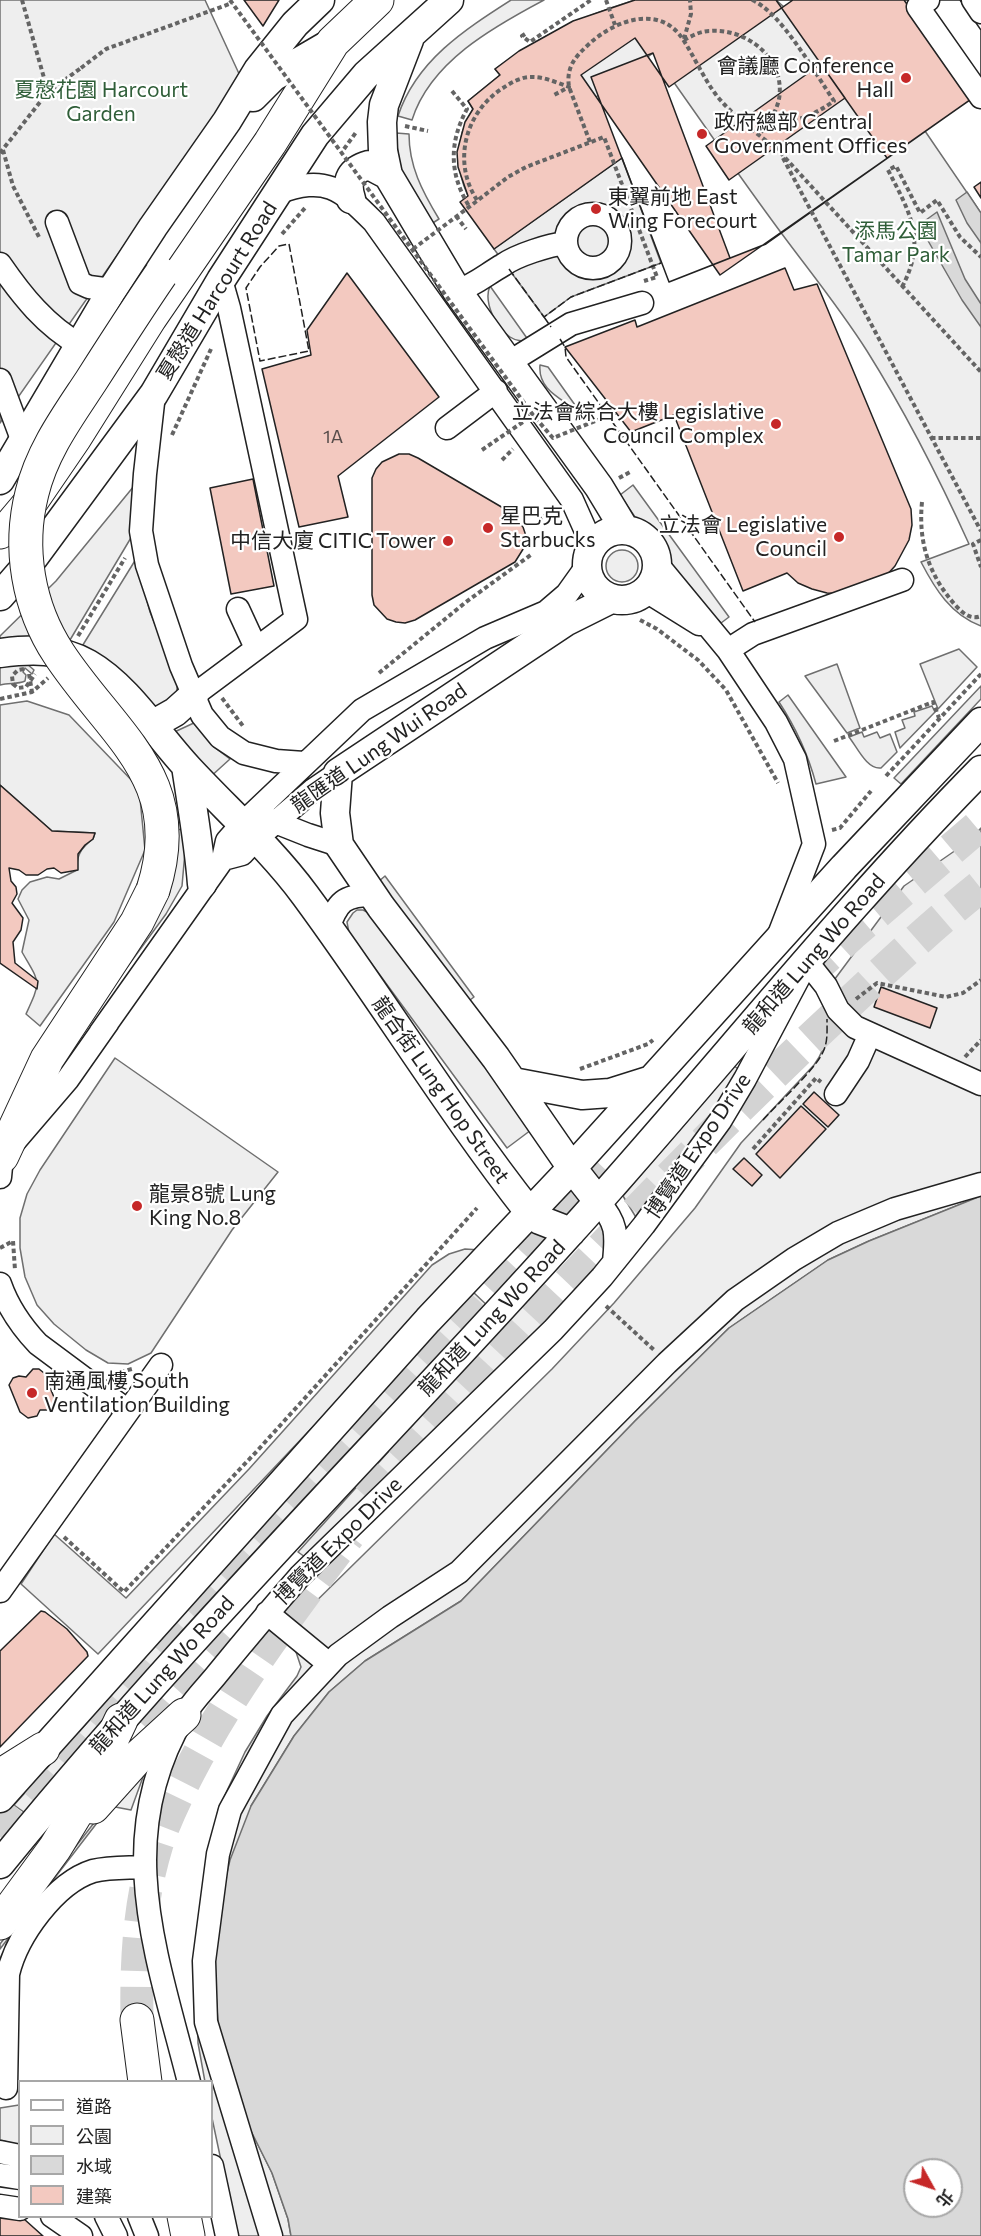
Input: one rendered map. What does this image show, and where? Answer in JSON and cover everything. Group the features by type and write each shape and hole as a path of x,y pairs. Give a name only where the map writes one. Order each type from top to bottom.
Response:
{"highway":[{"name":"夏慤道 Harcourt Road","path":"0,532 11,525 33,499 67,449 150,318 270,143 333,42 377,0"},
{"path":"1,1164 47,1059 137,922 153,890 161,860 163,841 161,818 146,770 133,748 70,670 42,624 31,591 26,556 32,492 51,445 253,132 287,88 333,42"},
{"path":"55,1848 137,1758 184,1715"},
{"path":"0,1923 55,1848 80,1807 122,1720"},
{"path":"0,1776 43,1749"},
{"path":"137,2020 145,2080"},
{"path":"184,2218 189,2236"}],"main road":[{"name":"夏慤道 Harcourt Road","path":"0,480 112,290 153,227 227,121 258,70 300,12 321,0"},
{"name":"夏慤道 Harcourt Road","path":"0,596 47,540 154,394 221,280 315,135 366,75 449,0"},
{"path":"412,32 384,105 383,151 388,175 457,291 599,488 625,530 644,537 651,544 657,564 654,578 646,591"},
{"name":"夏慤道 Harcourt Road","path":"227,121 273,77 333,42"},
{"path":"351,199 349,178 357,168 369,165 388,175"},
{"name":"龍匯道 Lung Wui Road","path":"590,556 606,534 625,530"},
{"path":"590,556 594,586 611,599"},
{"name":"龍匯道 Lung Wui Road","path":"338,772 565,622 611,599 629,599 646,591"},
{"path":"0,653 25,650 68,654"},
{"name":"龍合街 Lung Hop Street","path":"68,654 102,674 152,725 186,766 257,825 463,1124 530,1213 540,1220 571,1232"},
{"path":"152,725 175,712 202,689"},
{"name":"龍和道 Lung Wo Road","path":"0,1798 428,1320 572,1168 844,867 981,722"},
{"path":"186,766 200,854 202,884"},
{"name":"龍和道 Lung Wo Road","path":"0,1864 122,1720 294,1530 571,1232 912,841 981,770"},
{"path":"338,772 334,813 339,844 373,895 513,1082 572,1168 598,1201"},
{"path":"513,1082 582,1095 610,1093 650,1080"}],"street":[{"path":"928,0 918,7 981,97"},
{"path":"973,0 981,12"},
{"path":"277,193 308,184 328,185 351,199 374,222 572,500 590,556"},
{"path":"57,222 81,283 89,287 112,290"},
{"path":"457,291 469,287 505,263 556,244 566,243"},
{"path":"0,264 39,314 62,335 80,345"},
{"path":"202,689 296,619 221,280"},
{"path":"508,363 571,324 638,294"},
{"path":"0,380 23,442"},
{"path":"447,429 496,391"},
{"path":"154,394 141,531 147,565 181,666 202,689 202,715 220,737 244,753 276,761 304,763"},
{"name":"龍匯道 Lung Wui Road","path":"223,859 242,854 257,825 304,763 362,710 485,638 546,612 567,594 590,556"},
{"path":"657,564 728,650 776,722 795,759 813,839 776,942"},
{"path":"728,650 753,634 902,580"},
{"path":"646,591 714,633"},
{"path":"238,609 256,648"},
{"name":"龍匯道 Lung Wui Road","path":"257,825 338,772"},
{"path":"257,825 339,844"},
{"path":"813,839 844,867"},
{"path":"202,884 223,859"},
{"path":"100,1033 223,859"},
{"path":"328,928 334,912 344,900 359,895 373,895"},
{"path":"1,1164 68,1079 176,925"},
{"path":"807,962 826,986 840,1013 855,1026 981,1084"},
{"name":"博覽道 Expo Drive","path":"188,2080 159,1966 144,1867 144,1833 159,1767 184,1715 267,1612 308,1569 553,1330 614,1262 720,1121 746,1079 807,962"},
{"path":"836,1094 858,1061 870,1034"},
{"path":"271,2236 206,2022 204,1961 218,1854 230,1810 282,1715 329,1664 390,1617 459,1572 667,1363 735,1300 794,1259 838,1233 895,1209 981,1184"},
{"name":"博覽道 Expo Drive","path":"598,1201 615,1224 614,1262"},
{"path":"0,1284 12,1311 33,1339 128,1411"},
{"path":"0,1591 161,1365"},
{"path":"267,1612 329,1664"},
{"path":"8,2088 7,1983 12,1958 19,1942 48,1904 75,1879 110,1868 144,1867"},
{"path":"0,2152 18,2156"},
{"path":"213,2171 227,2236"},
{"path":"0,2175 18,2178"},
{"path":"0,2206 18,2209"},
{"path":"54,2218 81,2236"},
{"path":"107,2218 116,2236"},
{"path":"139,2218 147,2236"}],"path":[{"path":"22,0 48,92"},
{"path":"525,34 522,36 530,42 587,5 591,0"},
{"path":"606,0 615,25"},
{"path":"684,40 691,14 691,0"},
{"path":"752,0 771,13 782,26 834,101 816,113 796,121 769,123"},
{"path":"0,153 48,92 106,49 231,2 533,414 553,438 615,413"},
{"path":"590,142 568,87 567,78 572,61 595,39 615,25 638,19 658,21 675,31 684,40 695,63 713,91 742,122 779,151 981,372"},
{"path":"684,40 707,31 720,31 749,39 763,49 773,63 778,79 779,97 769,123 759,135"},
{"path":"477,200 467,180 464,152 471,124 486,102 507,85 532,76 568,87"},
{"path":"554,95 568,87"},
{"path":"452,91 467,108 455,136 453,168 458,184 471,205"},
{"path":"413,249 477,200 526,167 604,137 657,277 638,294"},
{"path":"779,151 981,531"},
{"path":"902,286 912,264 915,238 913,222 907,206 888,170 896,166 920,213 937,200 960,237 981,257"},
{"path":"456,216 466,230"},
{"path":"171,438 183,409"},
{"path":"482,450 533,414"},
{"path":"932,438 981,438"},
{"path":"502,460 510,451"},
{"path":"922,502 921,537 930,569 938,584 960,610 968,617 981,616"},
{"path":"68,654 141,531"},
{"path":"981,540 973,544 981,567"},
{"path":"376,676 466,602 532,554"},
{"path":"640,620 657,629 698,660 726,690 780,786"},
{"path":"0,699 32,692 30,675 24,669 18,670 12,675 13,684 18,688 28,685 35,674"},
{"path":"886,776 981,674"},
{"path":"202,689 245,728"},
{"path":"834,741 933,702 939,718"},
{"path":"813,839 840,828 872,791"},
{"path":"840,1013 877,983 946,997 963,993 981,980"},
{"path":"576,1071 648,1044 656,1038"},
{"path":"753,1149 816,1078 836,1094"},
{"path":"61,1534 124,1592 257,1451 477,1208"},
{"path":"0,1248 13,1241"},
{"path":"606,1306 667,1363"}],"green space":[{"name":"夏慤花園 Harcourt Garden","path":"0,0 205,0 241,78 0,423"},
{"path":"511,0 544,0 504,22 466,48 448,64 421,99 412,120 398,116 406,96 429,63 459,35"},
{"name":"添馬公園 Tamar Park","path":"635,0 776,0 925,131 981,213 981,626 961,615 945,600 921,562 969,544 909,422 847,321 653,53 468,196 460,174 458,152 463,131 473,109 468,101 500,75 495,69 529,46 562,28 596,13"},
{"path":"396,133 409,134 414,168 439,219 428,226 405,182"},
{"path":"490,286 529,341 512,338 500,327 492,314 488,299"},
{"path":"540,365 548,367 575,405 572,407 549,390 542,379"},
{"path":"633,485 729,617 721,623 699,600 670,563 656,535 635,517 620,495"},
{"path":"134,486 135,531 67,645 0,641 0,636 56,581"},
{"path":"622,550 633,555 638,566 633,577 622,582 611,577 606,566 611,555"},
{"path":"136,559 150,612 178,681 175,703 146,710 81,648"},
{"path":"959,649 977,667 938,709 920,664"},
{"path":"0,660 27,664 34,670 32,674 25,668 23,672 26,675 25,681 0,685"},
{"path":"837,664 860,728 847,733 805,676"},
{"path":"981,686 981,699 901,784 894,778"},
{"path":"788,695 846,777 816,784 801,742 779,702"},
{"path":"27,701 69,715 139,788 145,850 114,922 40,1026 26,1014 35,994 37,982 22,952 29,920 18,899 22,890 30,882 47,877 59,879 77,870 80,853 93,839 95,833 52,831 0,785 0,705"},
{"path":"932,706 935,712 900,748 895,732 905,728 902,720 915,716 914,712"},
{"path":"196,722 214,747 230,759 208,779 170,734"},
{"path":"862,732 864,737 877,732 880,738 890,734 897,752 881,768 876,768 867,762 849,737"},
{"path":"981,828 981,1196 828,1260 729,1328 635,1421 461,1601 365,1661 329,1692 294,1736 251,1806 241,2111 272,2173 288,2219 291,2236 237,2236 213,2123 213,2080 205,2080 198,2043 197,1958 218,1810 245,1752 301,1667 295,1649 294,1623 552,1369 614,1303 695,1208 741,1143 819,1058 828,1025 820,999 904,886 969,841"},
{"path":"187,829 182,886 166,914 81,1030 171,830"},
{"path":"357,910 373,915 531,1130 507,1148 349,933 347,922"},
{"name":"龍景8號 Lung King No.8","path":"115,1058 278,1172 232,1230 151,1353 128,1364 108,1363 86,1350 54,1324 37,1305 25,1277 20,1248 20,1218 27,1194 40,1170"},
{"path":"734,1066 740,1070 710,1117 637,1219 623,1196"},
{"path":"465,1249 480,1250 98,1654 21,1584 54,1534 126,1598 249,1469 432,1265 449,1254"},
{"path":"472,1291 491,1309 28,1815 14,1805 109,1698 230,1553"},
{"path":"527,1298 549,1318 305,1557 298,1552"},
{"path":"147,1766 131,1810 110,1806 0,1949 0,1944 111,1801"},
{"path":"18,2105 18,2145 0,2140 0,2108"}],"shaded area":[{"name":"東翼前地 East Wing Forecourt","path":"622,158 661,263 571,297 544,317 494,249"},
{"path":"385,876 474,997 466,1003 378,882"}],"water":[{"path":"967,192 981,213 981,243 967,223 956,200"},
{"path":"937,212 965,279 981,304 981,327 962,300 919,225"},
{"path":"981,1196 981,2236 291,2236 288,2219 272,2173 241,2111 218,2023 214,1965 220,1902 230,1860 251,1806 294,1736 329,1692 365,1661 461,1601 635,1421 729,1328 828,1260"}],"building":[{"path":"244,0 279,0 263,26"},
{"path":"635,0 960,0 981,30 981,92 766,244 669,282 622,158 494,249 460,202 468,196 458,167 457,152 465,122 473,109 468,101 500,75 495,69 519,51 573,21"},
{"name":"會議廳 Conference Hall","path":"776,0 960,0 981,30 981,92 887,158"},
{"path":"793,0 904,0 973,98 720,275 581,75 635,38 669,87","holes":["821,64 845,98 729,180 706,146"]},
{"path":"653,53 730,258 669,282 591,77"},
{"path":"981,182 981,198 974,187"},
{"name":"立法會綜合大樓 Legislative Council Complex","path":"785,268 794,290 817,284 911,509 912,525 909,540 895,566 884,578 842,594 812,589 798,583 787,573 743,591 674,415 631,432 565,347 635,320 637,327"},
{"path":"347,273 439,397 338,476 348,517 299,527 262,369 311,355 307,330"},
{"name":"中信大廈 CITIC Tower","path":"399,454 409,454 418,458 510,512 523,527 526,536 525,546 515,562 415,620 405,623 387,619 374,605 372,595 372,478 382,462"},
{"path":"253,479 274,586 231,594 210,488"},
{"path":"0,785 52,831 95,833 93,839 78,854 78,870 61,873 54,868 47,869 38,875 26,875 19,870 9,868 11,881 16,887 17,894 12,903 23,918 21,930 13,942 15,963 38,981 37,989 0,963"},
{"path":"881,987 937,1008 930,1028 874,1007"},
{"path":"814,1092 839,1115 828,1127 803,1104"},
{"path":"801,1106 826,1129 780,1178 756,1154"},
{"path":"744,1158 762,1175 752,1186 733,1169"},
{"name":"南通風樓 South Ventilation Building","path":"33,1369 39,1369 44,1373 56,1402 51,1410 40,1410 37,1416 28,1418 20,1412 9,1385 13,1378 26,1377"},
{"path":"41,1611 67,1629 88,1656 0,1747 0,1651"},
{"path":"0,2215 24,2219 43,2236 0,2236"}],"tunnel":[{"path":"804,978 981,824"},
{"path":"367,1498 597,1253 714,1133 871,982 981,886"},
{"path":"0,1837 174,1635 607,1171"},
{"path":"137,2020 137,1975 142,1910 157,1844 170,1811 197,1757 249,1671 349,1535"},
{"path":"151,1732 233,1641"}],"fence":[{"path":"289,244 309,351 260,361 246,288 260,267 279,246 289,244"},
{"path":"509,269 544,317 571,297 661,263"},
{"path":"544,317 551,327"},
{"path":"560,339 565,347 566,357 755,622"},
{"path":"763,1120 819,1059 826,1044 827,1019"}],"place":[{"name":"會議廳 Conference Hall","path":"906,78"},
{"name":"政府總部 Central Government Offices","path":"702,134"},
{"name":"東翼前地 East Wing Forecourt","path":"596,209"},
{"name":"立法會綜合大樓 Legislative Council Complex","path":"776,424"},
{"name":"星巴克 Starbucks","path":"488,528"},
{"name":"立法會 Legislative Council","path":"839,537"},
{"name":"中信大廈 CITIC Tower","path":"448,541"},
{"name":"龍景8號 Lung King No.8","path":"137,1206"},
{"name":"南通風樓 South Ventilation Building","path":"32,1393"}]}
